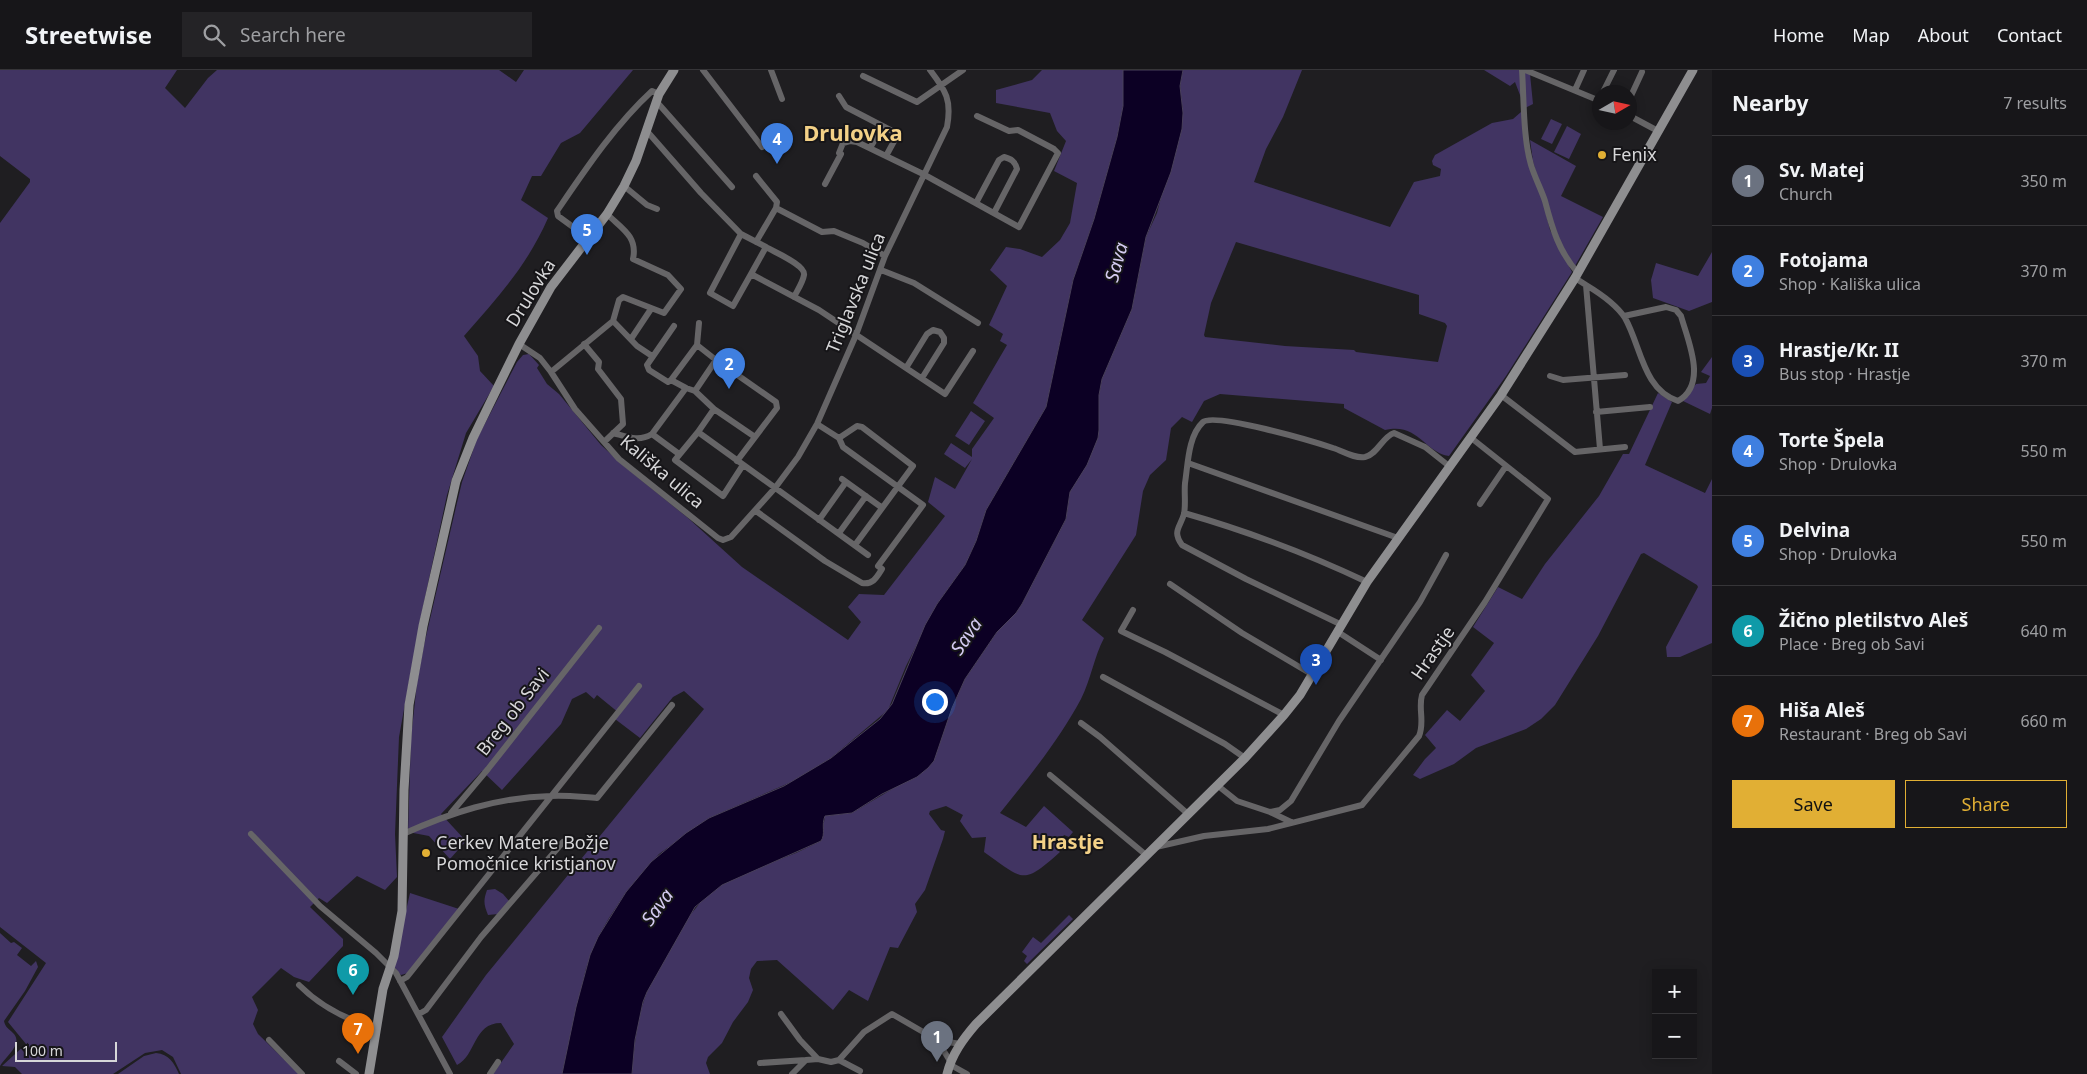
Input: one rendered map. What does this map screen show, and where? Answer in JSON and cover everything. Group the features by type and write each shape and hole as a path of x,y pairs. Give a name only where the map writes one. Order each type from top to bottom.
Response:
{"street":[{"name":"Drulovka","path":"403,834 406,741 413,677 456,481 473,438 519,344 551,287 607,214 624,186 636,161 657,97 674,70"},
{"path":"703,70 762,147"},
{"path":"771,70 782,100"},
{"name":"Triglavska ulica","path":"817,424 856,335 886,256 923,174 947,127 950,110 947,97 941,84 930,70"},
{"path":"863,76 917,102 962,70"},
{"path":"1522,70 1523,107 1531,165 1544,200 1552,230 1577,276 1586,286 1601,294 1624,316 1654,385 1668,398 1678,401 1683,398 1693,382 1695,371 1681,316 1672,308 1666,307 1624,316"},
{"path":"1526,70 1592,97"},
{"path":"1576,90 1584,70"},
{"path":"1606,85 1614,70"},
{"path":"947,1074 950,1062 960,1044 976,1024 1245,758 1284,715 1313,675 1367,582 1501,395 1577,276 1693,70"},
{"path":"1636,85 1642,72"},
{"name":"Drulovka","path":"588,238 558,216 557,212 603,148 644,100 652,91 657,97"},
{"path":"839,96 846,107 898,134 886,156"},
{"path":"657,97 732,187"},
{"path":"825,184 841,154 839,152 844,143 850,141 857,142 923,174 1019,227 1058,153 1018,130 1009,131 978,116"},
{"path":"1637,120 1658,131"},
{"path":"870,148 883,126"},
{"path":"646,130 701,193 741,234 798,265 804,271 804,276 794,297"},
{"path":"976,203 999,160 1004,157 1010,159 1017,168 994,213"},
{"path":"756,176 777,202 776,208 756,242"},
{"path":"624,186 647,205 657,208"},
{"path":"776,208 822,232 834,231 886,256"},
{"path":"551,372 613,321 619,300 623,297 664,313 681,289 668,274 634,259 633,240 607,214"},
{"path":"741,234 710,293 733,306 766,247"},
{"path":"881,270 914,283 978,323"},
{"path":"751,274 819,310 945,394 973,352"},
{"path":"1586,286 1600,449"},
{"path":"631,339 651,309"},
{"path":"613,321 637,346 652,356"},
{"path":"674,326 646,365 648,370 666,382 671,380 696,345 699,324"},
{"path":"906,368 927,334 933,330 940,332 944,338 944,343 922,378"},
{"name":"Kališka ulica","path":"519,344 540,358 575,408 619,459 723,540 732,537 775,488 798,457 817,424"},
{"path":"584,344 599,362 598,369 622,399 623,424 604,442"},
{"name":"Kališka ulica","path":"696,345 776,402 777,408 755,437 722,496 675,460 714,409"},
{"path":"694,391 716,360"},
{"path":"1550,376 1563,380 1625,375"},
{"path":"671,380 694,391 714,409 755,437"},
{"name":"Kališka ulica","path":"679,454 652,434 686,388"},
{"path":"1501,395 1575,452 1625,446"},
{"path":"1596,412 1650,407"},
{"path":"1382,660 1340,629 1182,545 1178,539 1177,531 1184,512 1183,495 1194,433 1204,420 1213,418 1261,427 1333,448 1356,457 1367,457 1387,435 1394,433 1425,447 1449,466"},
{"path":"756,510 825,560 867,584 874,581 882,570 878,566 923,505 843,447 839,438 817,424"},
{"path":"839,438 857,426 862,427 913,466 881,507 855,545"},
{"path":"698,432 868,555"},
{"path":"613,433 637,439 645,438 652,434"},
{"name":"Hrastje","path":"1149,851 1204,836 1254,831 1362,805 1419,736 1422,728 1420,700 1422,695 1480,610 1548,499 1470,437"},
{"path":"1188,462 1398,538"},
{"path":"1480,504 1506,466"},
{"path":"819,520 844,480 881,507"},
{"path":"839,533 866,496"},
{"path":"1184,512 1323,561 1367,582"},
{"path":"1270,812 1280,810 1291,801 1339,721 1420,602 1446,555"},
{"path":"1170,584 1242,633 1313,675"},
{"path":"1133,610 1120,631 1165,652 1284,715"},
{"name":"Breg ob Savi","path":"450,814 488,769 599,628"},
{"path":"1102,677 1225,744 1245,758"},
{"path":"400,981 407,976 639,686"},
{"name":"Breg ob Savi","path":"403,834 450,814 506,800 552,796 596,798 672,705"},
{"path":"1081,723 1100,737 1188,814"},
{"path":"1050,775 1149,851"},
{"path":"1217,785 1236,801 1270,812 1291,822"},
{"path":"251,834 320,906 390,967 419,1014 450,1074"},
{"path":"369,1074 383,989 394,956 402,911 403,834"},
{"path":"419,1014 426,1010 481,937 562,842"},
{"path":"299,985 309,995 335,1012 376,1028"},
{"path":"781,1014 800,1040 818,1059"},
{"path":"760,1063 818,1059 831,1062 839,1060 864,1032 892,1014 936,1040 960,1044"},
{"path":"269,1040 302,1074"},
{"path":"936,1040 950,1062 967,1074"},
{"path":"792,1074 806,1060"},
{"path":"839,1060 860,1071"},
{"path":"339,1061 356,1074"},
{"path":"490,1074 498,1062"}],"shaded area":[{"path":"0,70 177,70 165,88 185,108 208,78 217,70 499,70 516,82 524,70 633,70 580,133 561,143 541,176 532,176 521,200 548,218 521,266 464,336 478,356 480,371 494,386 466,433 447,495 420,621 399,737 395,834 397,877 385,890 357,876 327,903 319,898 310,907 343,939 343,946 309,982 294,977 281,968 252,997 258,1010 253,1024 258,1034 299,1074 181,1074 173,1057 162,1050 145,1053 113,1074 22,1074 15,1067 2,1066 26,1044 8,1022 46,963 0,927 0,223 30,182 30,179 0,156"},
{"path":"1042,70 1123,70 1123,106 1117,137 1094,219 1073,280 1046,407 986,510 976,541 965,565 937,604 906,666 888,710 831,758 796,780 709,818 659,854 626,892 598,937 586,968 562,1074 493,1074 514,1044 501,1023 492,1024 485,1028 468,1055 457,1065 442,1037 486,975 704,709 684,691 673,697 640,738 615,719 619,713 597,695 594,699 586,692 572,699 561,724 502,790 482,771 441,814 466,841 450,859 429,836 408,832 411,738 417,683 456,507 462,482 477,439 517,362 523,355 529,354 539,365 537,368 547,384 559,394 601,445 625,467 688,518 742,567 848,640 861,622 848,607 859,594 884,595 945,516 928,502 935,477 955,489 972,459 965,468 944,454 951,443 972,457 972,449 994,418 973,403 1007,345 1000,341 1003,334 989,325 1007,286 990,270 1006,247 1020,249 1042,257 1060,240 1070,223 1077,183 1054,171 1066,141 1057,131 1050,113 996,103 996,90 1032,80"},
{"path":"1183,70 1302,70 1283,117 1266,149 1254,182 1390,227 1414,182 1440,176 1441,169 1433,165 1432,161 1435,155 1492,123 1513,119 1521,112 1550,230 1572,272 1506,376 1449,456 1433,449 1405,430 1385,430 1344,408 1344,404 1220,394 1204,401 1192,422 1182,417 1171,428 1166,460 1150,475 1143,491 1136,535 1082,620 1104,638 1081,699 1053,744 1000,813 1026,827 1044,806 1073,832 1069,837 1064,835 1055,847 1060,852 1038,870 1030,874 1016,873 1007,869 984,852 986,837 972,838 960,821 963,815 946,806 930,811 929,814 941,830 945,831 943,839 925,890 915,904 917,912 898,948 890,947 868,1001 849,990 833,1010 777,960 757,961 751,969 749,978 753,990 748,1002 733,1022 722,1043 708,1057 706,1063 710,1074 632,1074 636,1033 647,992 688,918 703,899 740,875 821,841 825,816 852,813 894,788 952,708 965,679 997,632 1016,613 1022,604 1066,519 1070,492 1098,438 1099,395 1102,379 1132,309 1146,237 1157,213 1183,113 1180,86","holes":["1236,242 1419,295 1419,314 1445,323 1447,326 1438,362 1356,352 1354,350 1285,346 1205,337 1204,335 1211,303"]},
{"path":"1484,70 1525,70 1530,74 1533,104 1525,108 1515,82 1510,86"},
{"path":"1551,119 1562,124 1552,144 1541,139"},
{"path":"1567,126 1581,134 1569,159 1554,152"},
{"path":"1530,140 1576,166 1561,196 1603,217 1575,266 1564,252 1534,168"},
{"path":"1712,252 1712,302 1689,311 1653,298 1651,280 1656,263 1698,276"},
{"path":"1712,357 1712,408 1710,414 1683,401 1696,384 1706,383 1710,376 1701,372"},
{"path":"1658,393 1672,402 1645,465 1705,493 1712,479 1712,643 1680,657 1667,657 1666,647 1698,587 1644,553 1641,554 1598,636 1555,705 1541,719 1526,729 1476,748 1454,764 1420,779 1413,775 1436,748 1425,735 1447,710 1460,721 1485,691 1471,675 1494,643 1473,627 1498,587 1522,599 1545,564 1599,496 1623,454 1629,454"},
{"path":"971,411 985,421 969,445 955,436"},
{"path":"495,889 509,901 498,914 488,915 484,903 487,890"},
{"path":"410,893 459,909 408,973 401,975 396,972 394,963"},
{"path":"1069,915 1073,919 1027,964 1024,961 1027,956 1022,952 1033,937 1041,943"},
{"path":"0,933 11,943 14,942 22,948 17,955 31,966 36,961 38,967 25,991 4,1021 16,1037 16,1041 13,1050 0,1066"},
{"path":"156,1053 164,1055 170,1060 179,1074 118,1074 144,1056"}],"water":[{"name":"Sava","path":"1123,70 1183,70 1180,86 1183,113 1182,129 1171,172 1146,237 1132,309 1102,379 1099,395 1098,438 1087,465 1070,492 1066,519 1022,604 1016,613 997,632 965,679 952,708 934,761 928,768 917,777 882,794 852,813 825,816 821,841 722,885 695,907 643,1002 635,1040 632,1074 562,1074 576,1007 590,955 598,937 626,892 651,862 686,833 709,818 784,786 831,758 880,719 892,704 925,625 937,604 965,565 976,541 986,510 1046,407 1073,280 1094,219 1117,137 1123,106"}],"place":[{"name":"Fenix","path":"1602,155"},
{"name":"Torte Špela","path":"777,164"},
{"name":"Delvina","path":"587,255"},
{"name":"Fotojama","path":"729,389"},
{"name":"Hrastje/Kr. II","path":"1316,685"},
{"name":"Cerkev Matere Božje Pomočnice kristjanov","path":"426,853"},
{"name":"Žično pletilstvo Aleš","path":"353,995"},
{"name":"Hiša Aleš","path":"358,1054"},
{"name":"Sv. Matej","path":"937,1062"}],"district":[{"name":"Drulovka","path":"853,133"},
{"name":"Hrastje","path":"1068,842"}]}
